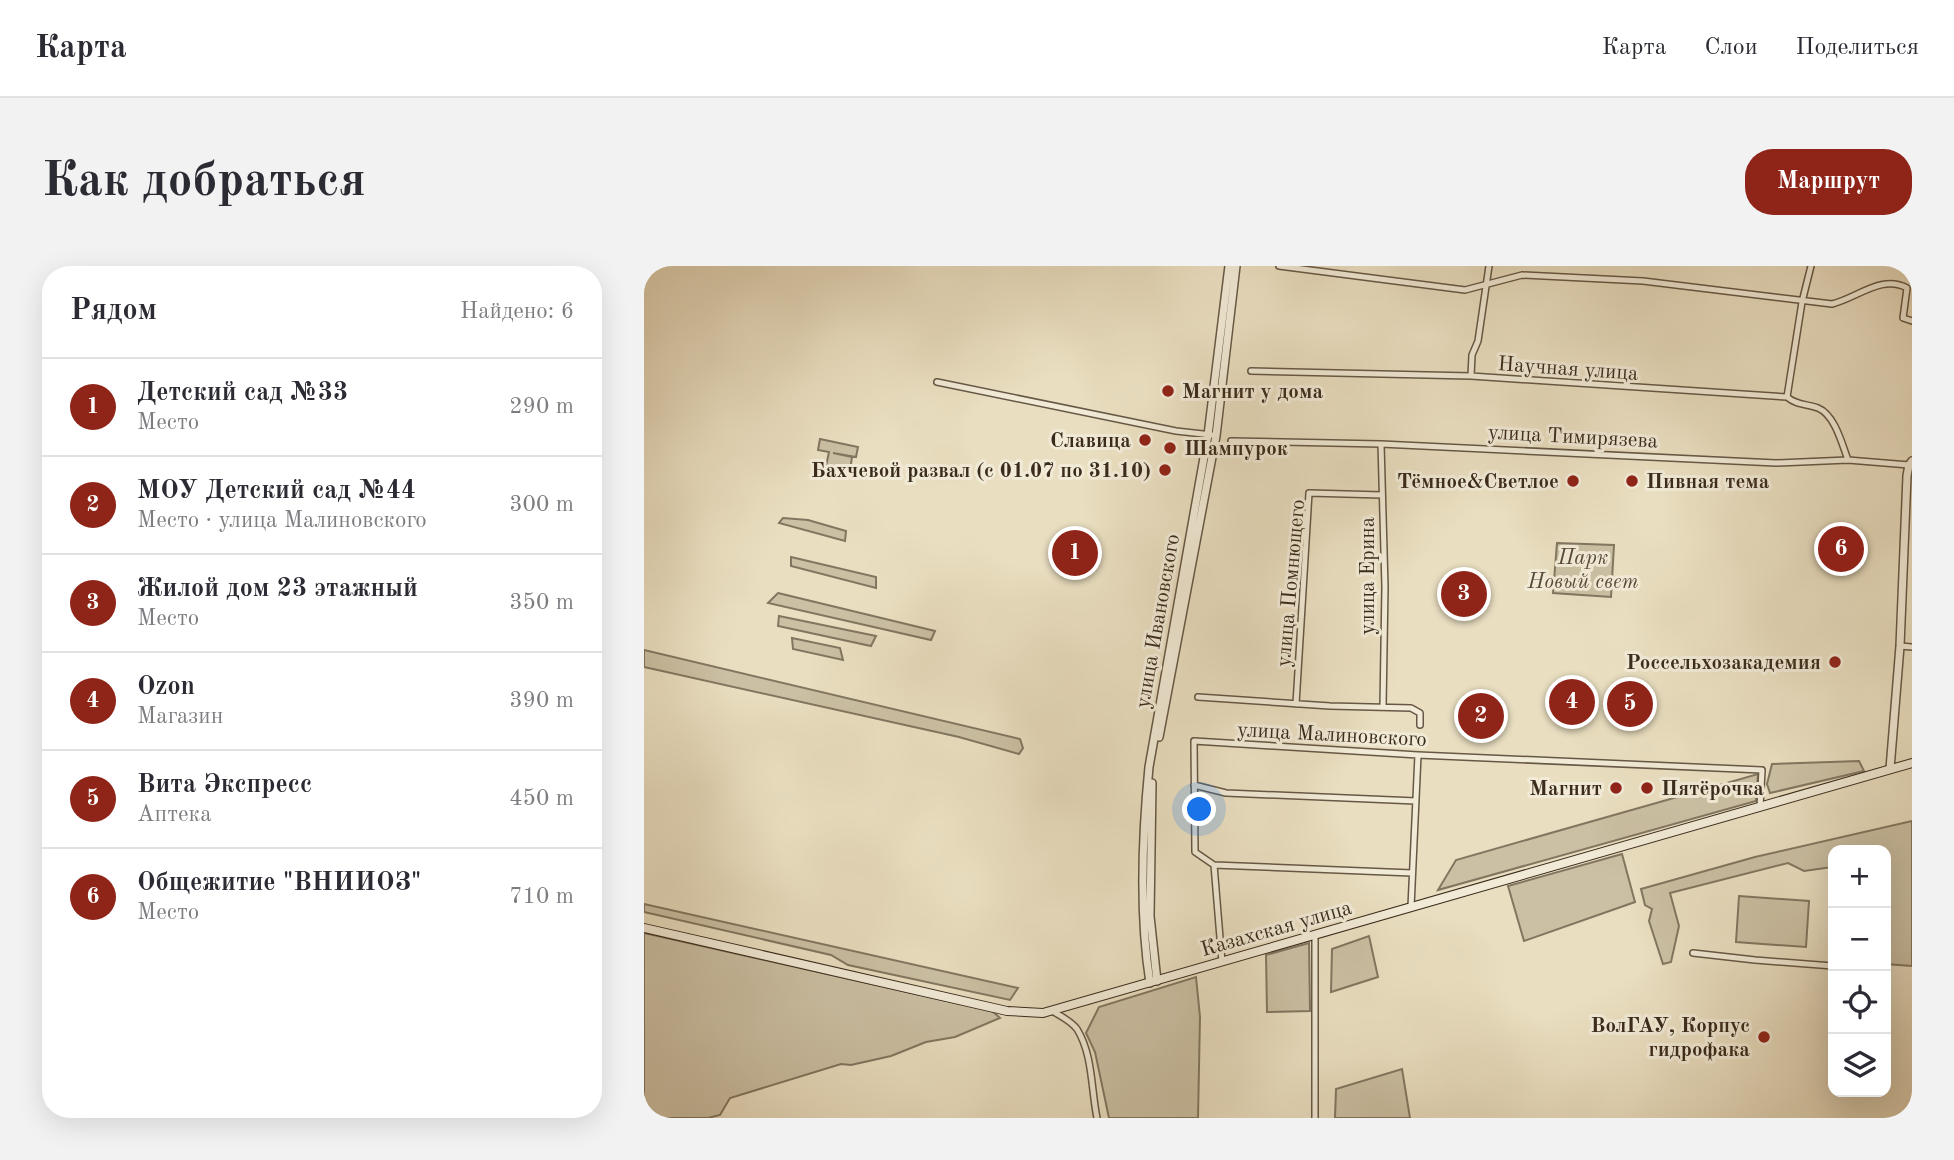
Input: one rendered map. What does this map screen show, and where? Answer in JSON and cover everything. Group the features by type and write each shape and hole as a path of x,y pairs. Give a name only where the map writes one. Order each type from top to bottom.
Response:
{"main road":[{"name":"Казахская улица","path":"644,928 1007,1012 1054,1012 1912,763"}],"street":[{"name":"улица Ивановского","path":"1212,435 1228,266"},
{"name":"улица Ивановского","path":"1153,982 1150,916 1153,768 1212,435 1236,266"},
{"path":"1279,266 1465,290 1522,275 1643,281 1832,304 1881,284 1898,283 1907,288 1903,318 1912,321"},
{"path":"1471,376 1472,355 1478,341 1489,266"},
{"path":"1787,397 1802,302 1811,266"},
{"name":"Научная улица","path":"1251,370 1471,376 1787,397 1792,401 1821,409 1836,430 1848,460"},
{"path":"937,382 1176,431 1212,435"},
{"name":"улица Тимирязева","path":"1231,441 1381,444 1776,463 1848,460 1910,463"},
{"name":"улица Ерина","path":"1381,444 1385,587 1383,706"},
{"path":"1890,769 1910,463"},
{"name":"улица Помнющего","path":"1296,705 1309,493 1382,495"},
{"path":"1899,646 1912,647"},
{"path":"1198,697 1296,705 1416,709 1420,713 1420,726"},
{"name":"улица Малиновского","path":"1194,785 1194,741 1418,755 1762,770 1760,807"},
{"path":"1411,907 1418,755"},
{"path":"1412,873 1214,865 1195,852 1194,785 1226,793 1416,801"},
{"path":"1214,865 1222,962"},
{"path":"1315,935 1315,1118"},
{"path":"1693,953 1828,966"},
{"path":"1054,1012 1076,1027 1090,1070 1097,1118"}],"green space":[{"path":"820,439 858,447 856,457 833,453 852,457 850,471 826,466 829,452 818,450"},
{"path":"783,518 808,520 846,531 845,541 779,523"},
{"name":"Парк Новый свет","path":"1557,543 1614,545 1611,597 1553,593"},
{"path":"791,557 876,577 876,588 791,566"},
{"path":"778,593 935,631 931,640 768,603"},
{"path":"779,616 876,636 871,646 778,626"},
{"path":"792,638 840,648 843,660 793,649"},
{"path":"644,650 1020,739 1023,748 1019,754 959,737 644,667"},
{"path":"1859,761 1864,771 1770,793 1767,784 1772,764"},
{"path":"1758,774 1756,801 1438,890 1456,860"},
{"path":"1912,821 1912,966 1891,964 1891,845 1828,845 1828,868 1804,871 1788,863 1670,893 1679,926 1671,962 1663,964 1649,921 1652,909 1645,905 1641,889 1755,857"},
{"path":"1622,854 1635,902 1524,941 1508,886"},
{"path":"1739,896 1809,901 1806,947 1736,942"},
{"path":"644,904 1018,988 1010,1000 848,965 831,955 644,912"},
{"path":"644,933 992,1011 1000,1018 955,1037 926,1042 891,1056 851,1065 841,1064 730,1098 720,1115 708,1118 644,1118"},
{"path":"1369,936 1378,977 1331,992 1332,949"},
{"path":"1309,943 1310,1011 1267,1012 1266,955"},
{"path":"1196,977 1200,1017 1198,1118 1109,1118 1095,1052 1086,1033 1099,1007"},
{"path":"1402,1069 1410,1118 1335,1118 1336,1089"}],"place":[{"name":"Магнит у дома","path":"1168,391"},
{"name":"Славица","path":"1145,440"},
{"name":"Шампурок","path":"1170,448"},
{"name":"Бахчевой развал (с 01.07 по 31.10)","path":"1165,470"},
{"name":"Тёмное&Светлое","path":"1573,481"},
{"name":"Пивная тема","path":"1632,481"},
{"name":"Общежитие \"ВНИИОЗ\"","path":"1841,549"},
{"name":"Детский сад №33","path":"1075,553"},
{"name":"Жилой дом 23 этажный","path":"1464,594"},
{"name":"Россельхозакадемия","path":"1835,662"},
{"name":"Ozon","path":"1572,702"},
{"name":"Вита Экспресс","path":"1630,704"},
{"name":"МОУ Детский сад №44","path":"1481,716"},
{"name":"Магнит","path":"1616,788"},
{"name":"Пятёрочка","path":"1647,788"},
{"name":"ВолГАУ, Корпус гидрофака","path":"1764,1037"}]}
